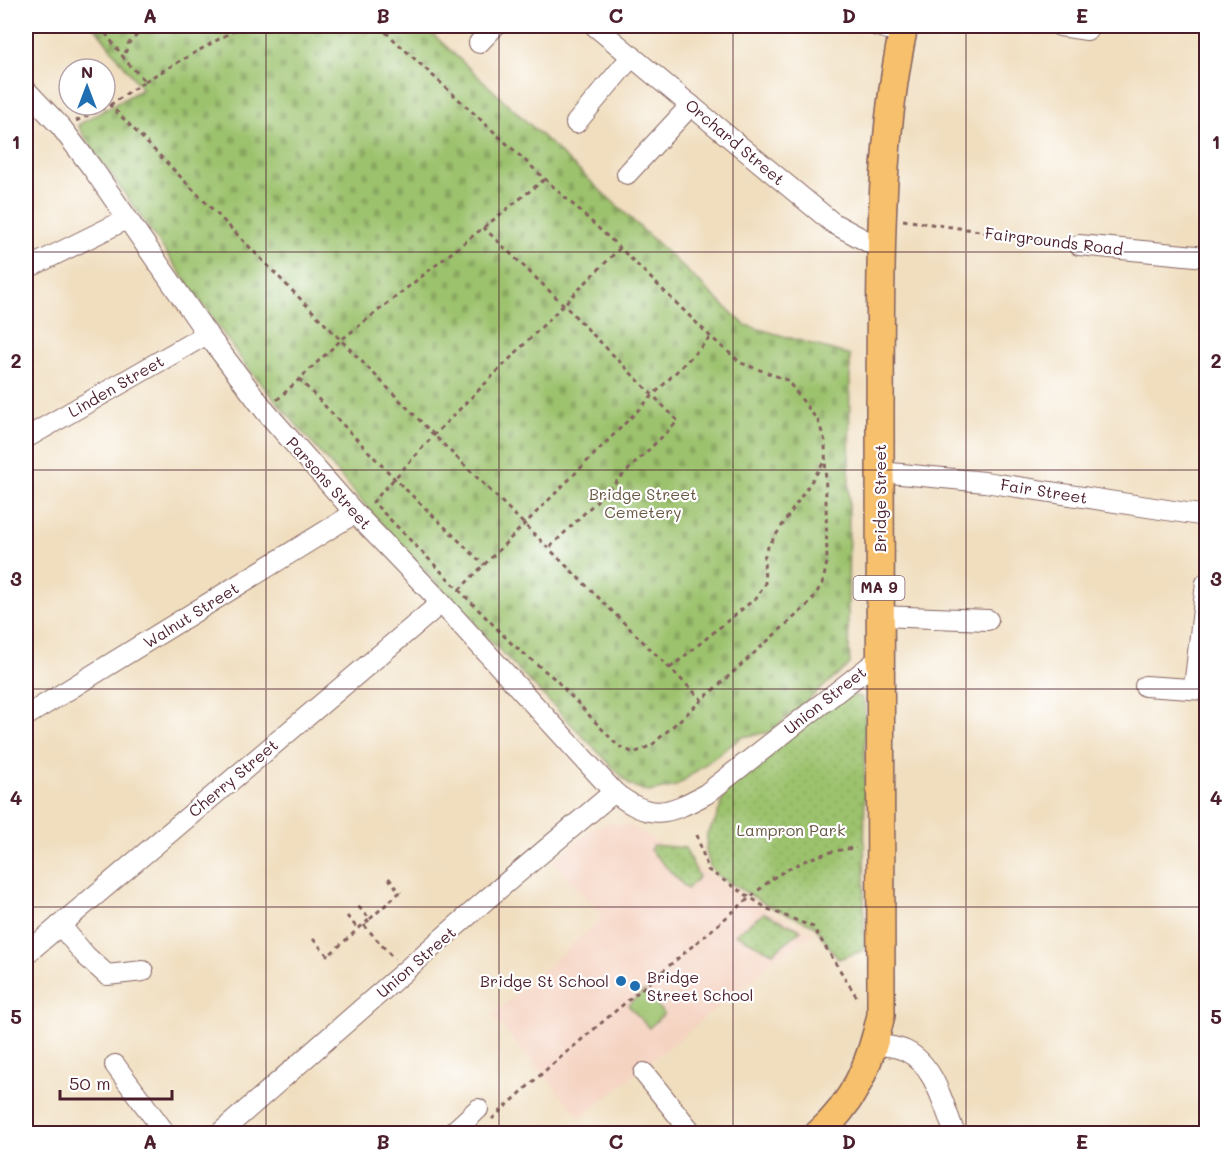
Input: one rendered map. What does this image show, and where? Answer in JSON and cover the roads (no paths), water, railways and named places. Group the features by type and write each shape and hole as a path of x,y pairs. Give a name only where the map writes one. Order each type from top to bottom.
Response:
{"highway":[{"name":"Bridge Street","path":"818,1134 836,1117 850,1098 866,1069 881,1015 879,616 881,249 886,160 903,29"}],"street":[{"path":"479,43 495,26"},
{"name":"Orchard Street","path":"595,26 833,223 881,249"},
{"path":"877,26 903,29"},
{"path":"1060,26 1087,30"},
{"path":"576,123 632,56"},
{"name":"Parsons Street","path":"26,90 61,128 93,169 207,334 266,412 355,513 614,792 642,810 665,812 684,805"},
{"path":"627,174 691,105"},
{"path":"26,269 126,219"},
{"name":"Fairgrounds Road","path":"1079,245 1206,256"},
{"name":"Linden Street","path":"26,438 207,334"},
{"name":"Fair Street","path":"880,472 985,482 1206,516"},
{"name":"Walnut Street","path":"26,717 355,513"},
{"path":"1145,686 1200,689 1206,583"},
{"name":"Cherry Street","path":"26,954 441,603"},
{"path":"879,616 988,620"},
{"name":"Union Street","path":"684,805 706,794 879,659"},
{"name":"Union Street","path":"219,1134 487,899 614,792"},
{"path":"60,925 86,956 106,975 143,971"},
{"path":"874,1044 906,1051 924,1066 931,1076 955,1134"},
{"path":"115,1065 165,1134"},
{"path":"644,1073 693,1134"},
{"path":"451,1134 482,1116"}],"place":[{"name":"Bridge St School","path":"621,981"},
{"name":"Bridge Street School","path":"635,986"}],"park label":[{"name":"Bridge Street Cemetery","path":"643,503"},
{"name":"Lampron Park","path":"791,830"}]}
